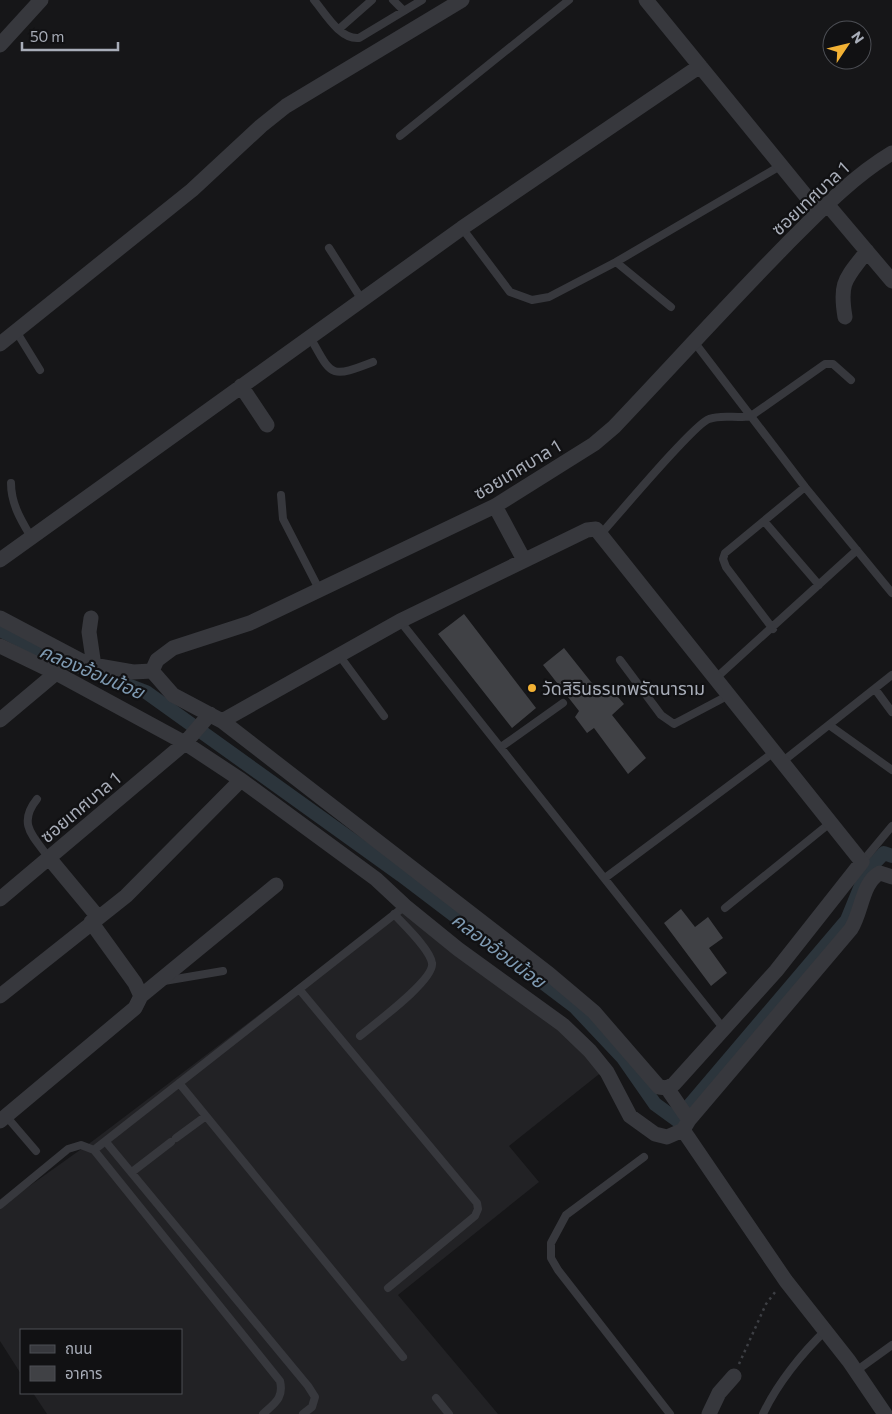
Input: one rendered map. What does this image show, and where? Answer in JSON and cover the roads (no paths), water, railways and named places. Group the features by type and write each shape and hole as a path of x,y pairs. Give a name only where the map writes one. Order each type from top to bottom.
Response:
{"street":[{"path":"0,45 41,0"},
{"path":"0,344 192,190 261,126 286,106 444,5 462,0"},
{"path":"646,0 780,166 867,251 892,281"},
{"path":"0,560 462,228 700,66"},
{"name":"ซอยเทศบาล 1","path":"152,671 157,660 173,648 250,623 320,591 495,506 594,444 614,427 695,343 745,287 823,208 863,173 892,153"},
{"path":"845,318 842,287 846,278 867,251"},
{"path":"241,386 267,425"},
{"path":"495,506 524,560"},
{"path":"211,719 339,655 400,621 587,530 596,529 601,534 862,862 776,971 674,1084 670,1093 680,1127 821,1335 856,1371 885,1414"},
{"path":"0,618 78,660 94,666 133,672 152,671 173,695 211,719 549,974 594,1012 630,1052 651,1080 670,1093"},
{"path":"91,618 89,632 94,666"},
{"path":"0,646 188,740 376,879 400,910 458,949 563,1025 590,1051 607,1072 630,1116 655,1134 680,1127 851,929 858,918 869,881 880,873 892,877"},
{"path":"0,720 56,673"},
{"name":"ซอยเทศบาล 1","path":"0,899 211,719"},
{"path":"0,996 148,875 242,780"},
{"path":"49,858 94,920 135,983 141,996"},
{"path":"3,1118 135,1008 141,996 276,885"},
{"path":"709,1414 720,1393 734,1376"}],"lane":[{"path":"314,0 339,30 348,37 358,38 422,0"},
{"path":"339,30 372,0"},
{"path":"393,0 404,11"},
{"path":"400,136 569,0"},
{"path":"462,228 510,292 526,299 549,297 616,262 780,166"},
{"path":"329,248 362,300"},
{"path":"616,262 671,307"},
{"path":"16,331 40,370"},
{"path":"310,337 326,367 333,372 344,373 372,362"},
{"path":"695,343 805,487 892,593"},
{"path":"601,534 700,424 708,419 738,419 751,416 825,364 833,364 851,380"},
{"path":"10,483 10,496 18,515 32,537"},
{"path":"773,629 726,567 723,559 725,553 805,487"},
{"path":"282,495 283,519 320,591"},
{"path":"764,521 819,585"},
{"path":"716,678 773,629 857,550"},
{"path":"400,621 724,1029"},
{"path":"339,655 384,716"},
{"path":"620,660 661,716 674,724 729,695"},
{"path":"605,878 778,757 829,725 892,675"},
{"path":"875,689 892,712"},
{"path":"501,747 563,703"},
{"path":"829,725 892,770"},
{"path":"38,799 28,810 26,821 31,833 49,858"},
{"path":"725,908 830,822"},
{"path":"862,862 892,826"},
{"path":"94,1150 400,910 432,963 431,971 420,986 360,1036"},
{"path":"159,982 223,971"},
{"path":"299,989 477,1203 478,1209 475,1216 388,1288"},
{"path":"179,1083 403,1357"},
{"path":"132,1172 206,1116"},
{"path":"3,1118 36,1151"},
{"path":"106,1142 308,1386 314,1397 312,1407 303,1414"},
{"path":"0,1205 68,1149 81,1145 94,1150 280,1381 283,1392 279,1400 263,1414"},
{"path":"644,1157 566,1215 551,1243 551,1258 558,1270 666,1413"},
{"path":"763,1414 769,1400 821,1335"},
{"path":"856,1371 892,1345"},
{"path":"436,1398 449,1414"}],"waterway":[{"name":"คลองอ้อมน้อย","path":"0,630 49,655 146,692 401,875 575,1007 623,1058 655,1104 677,1120 847,920 867,871 884,853 892,856"}],"place":[{"name":"วัดสิรินธรเทพรัตนาราม","path":"532,688"}]}
